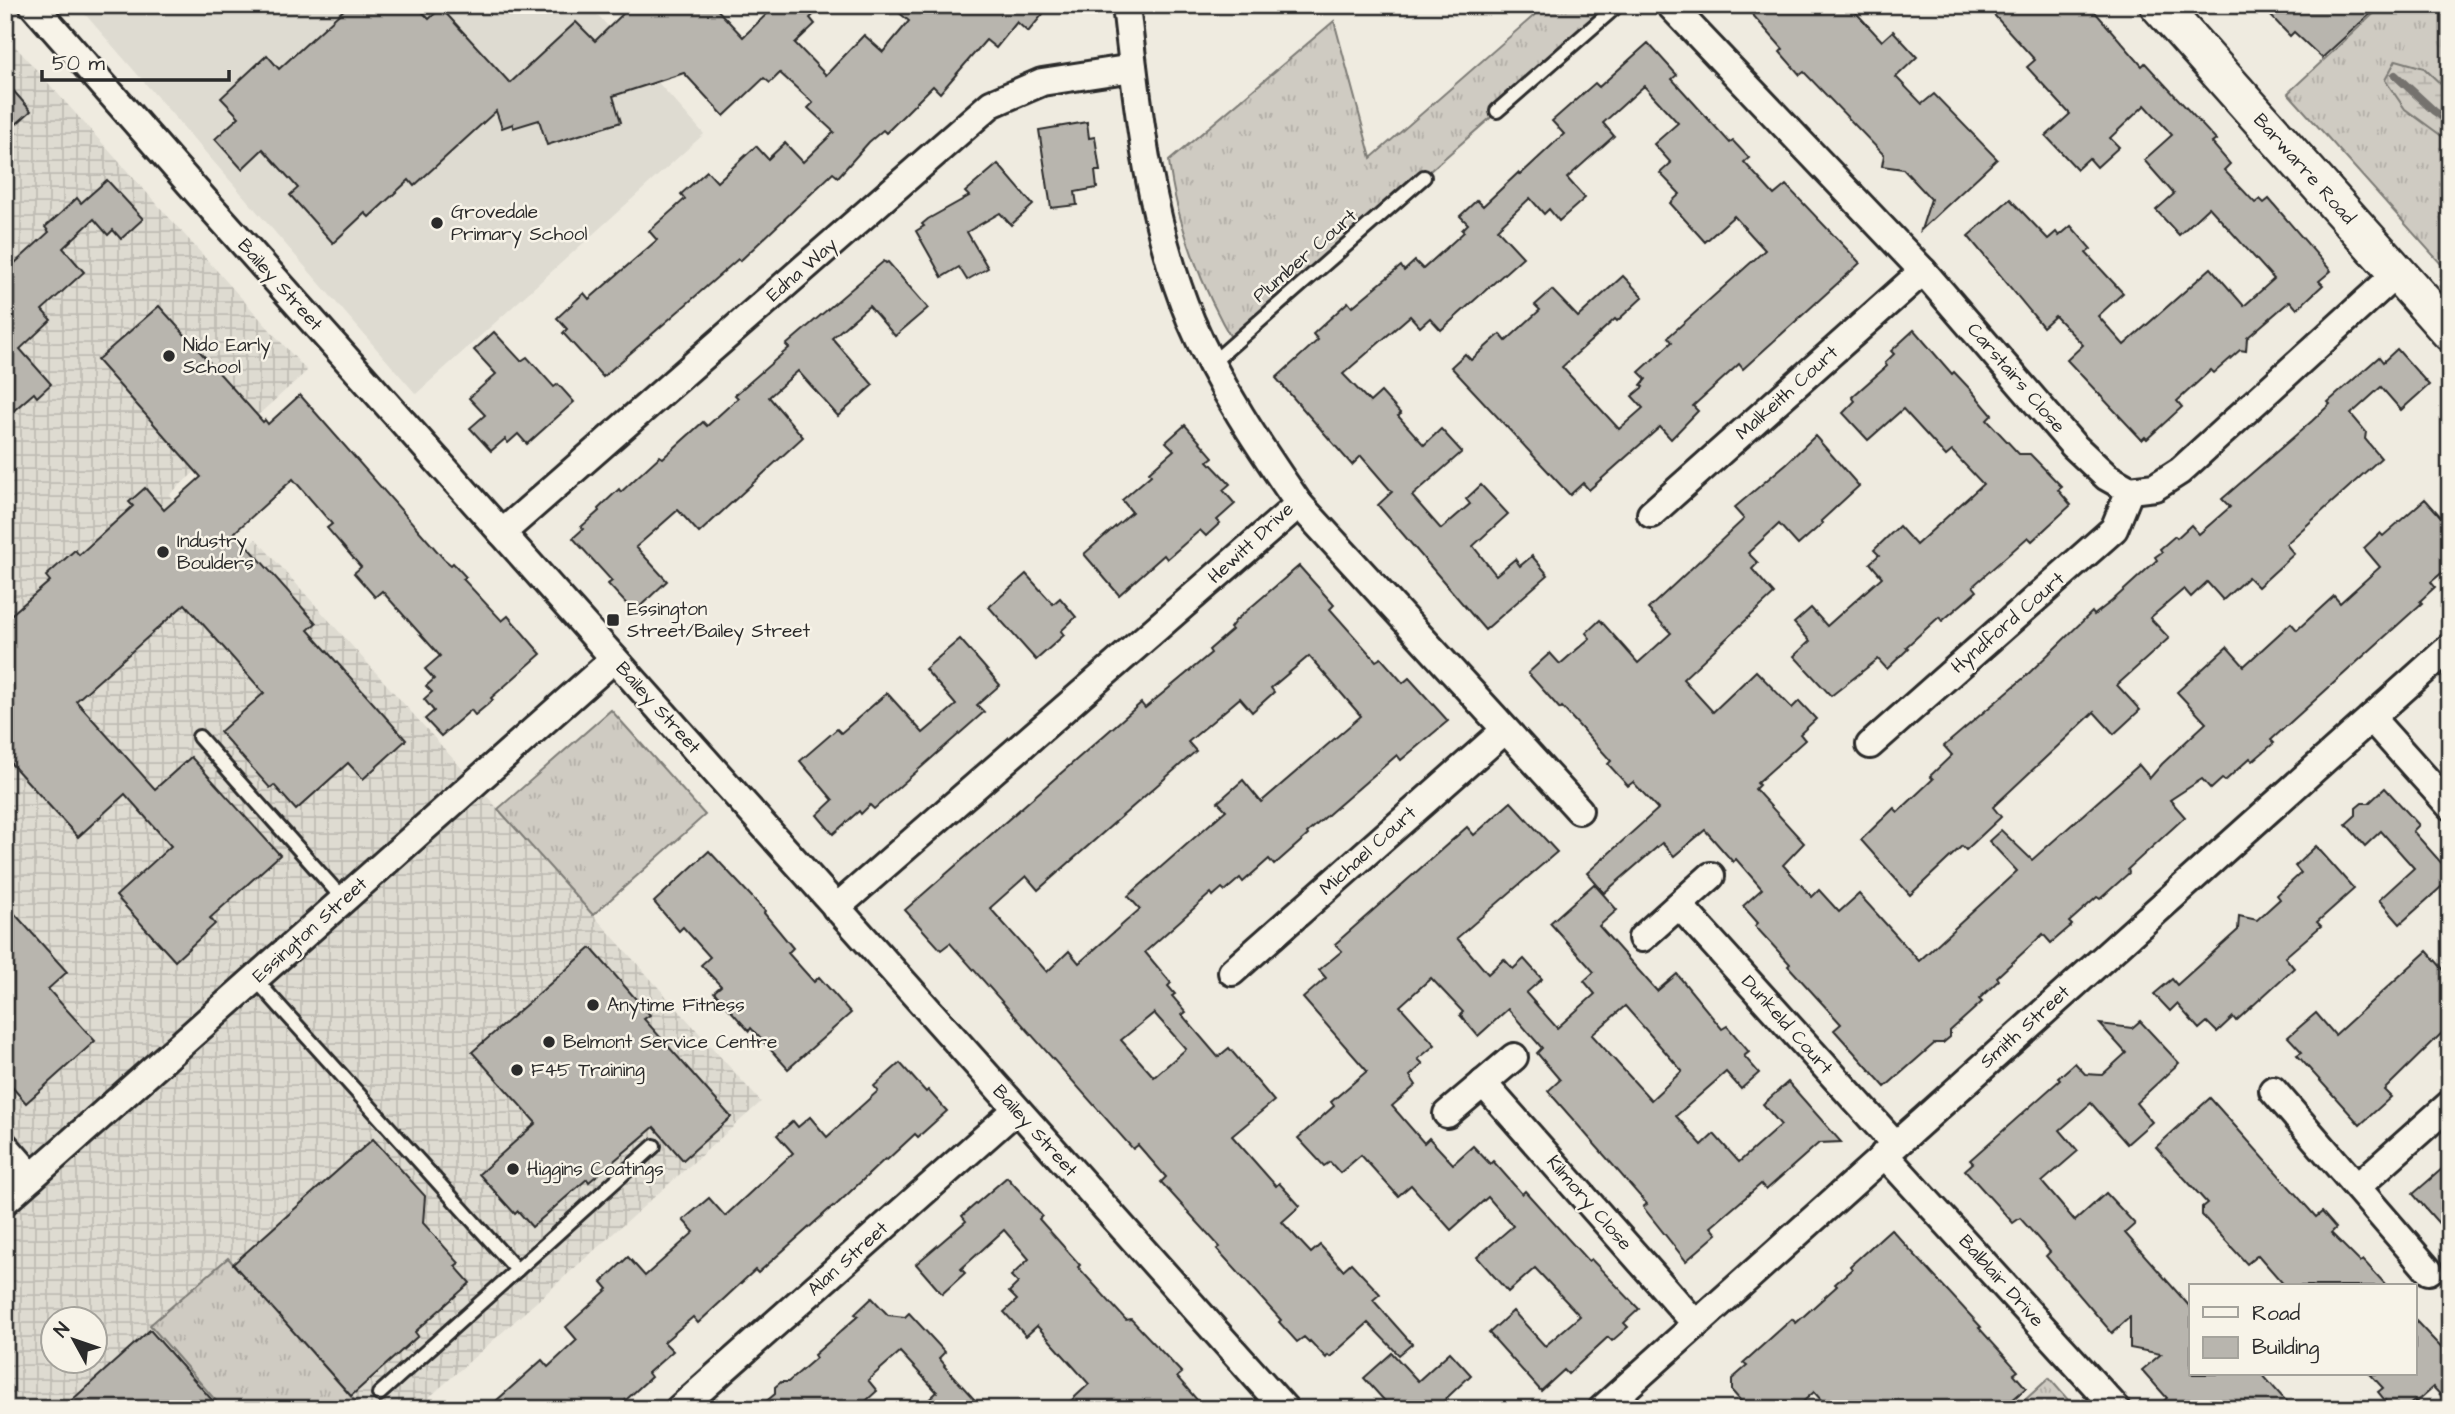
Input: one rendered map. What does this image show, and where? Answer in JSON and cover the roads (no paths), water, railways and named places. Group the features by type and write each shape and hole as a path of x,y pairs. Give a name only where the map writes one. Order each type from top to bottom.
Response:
{"street":[{"name":"Bailey Street","path":"33,5 1285,1409"},
{"name":"Hewitt Drive","path":"836,908 1299,504 1256,441 1191,321 1158,221 1143,145 1126,5"},
{"name":"Carstairs Close","path":"1670,5 1923,271 2073,445 2108,477 2130,490"},
{"name":"Barwarre Road","path":"2159,5 2450,332"},
{"name":"Edna Way","path":"502,533 990,104 1042,82 1133,68"},
{"name":"Malkeith Court","path":"1651,514 1923,271"},
{"path":"2130,490 2154,487 2180,471 2397,273"},
{"name":"Hyndford Court","path":"1870,744 2114,529 2130,490"},
{"path":"1299,504 1579,810"},
{"name":"Smith Street","path":"1602,1409 2450,647"},
{"name":"Essington Street","path":"5,1200 614,659"},
{"path":"2371,718 2450,806"},
{"name":"Michael Court","path":"1232,972 1504,731"},
{"path":"1642,938 1712,876"},
{"name":"Dunkeld Court","path":"1679,905 1890,1149"},
{"path":"1447,1114 1514,1057"},
{"name":"Kilmory Close","path":"1483,1083 1695,1323"},
{"path":"2273,1090 2429,1271"},
{"path":"2357,1187 2450,1104"},
{"name":"Alan Street","path":"679,1409 1016,1110"},
{"path":"5,1146 32,1177"},
{"name":"Balblair Drive","path":"1890,1149 2117,1409"}],"lane":[{"path":"1497,111 1618,5"},
{"name":"Plumber Court","path":"1212,363 1424,177"},
{"path":"199,737 344,900"},
{"path":"255,979 517,1270"},
{"path":"379,1394 654,1146"}],"waterway":[{"path":"2395,75 2450,122"}],"place":[{"name":"Grovedale Primary School","path":"437,223"},
{"name":"Nido Early School","path":"169,356"},
{"name":"Industry Boulders","path":"163,552"},
{"name":"Essington Street/Bailey Street","path":"613,620"},
{"name":"Anytime Fitness","path":"593,1005"},
{"name":"Belmont Service Centre","path":"549,1042"},
{"name":"F45 Training","path":"517,1070"},
{"name":"Higgins Coatings","path":"513,1169"}]}
